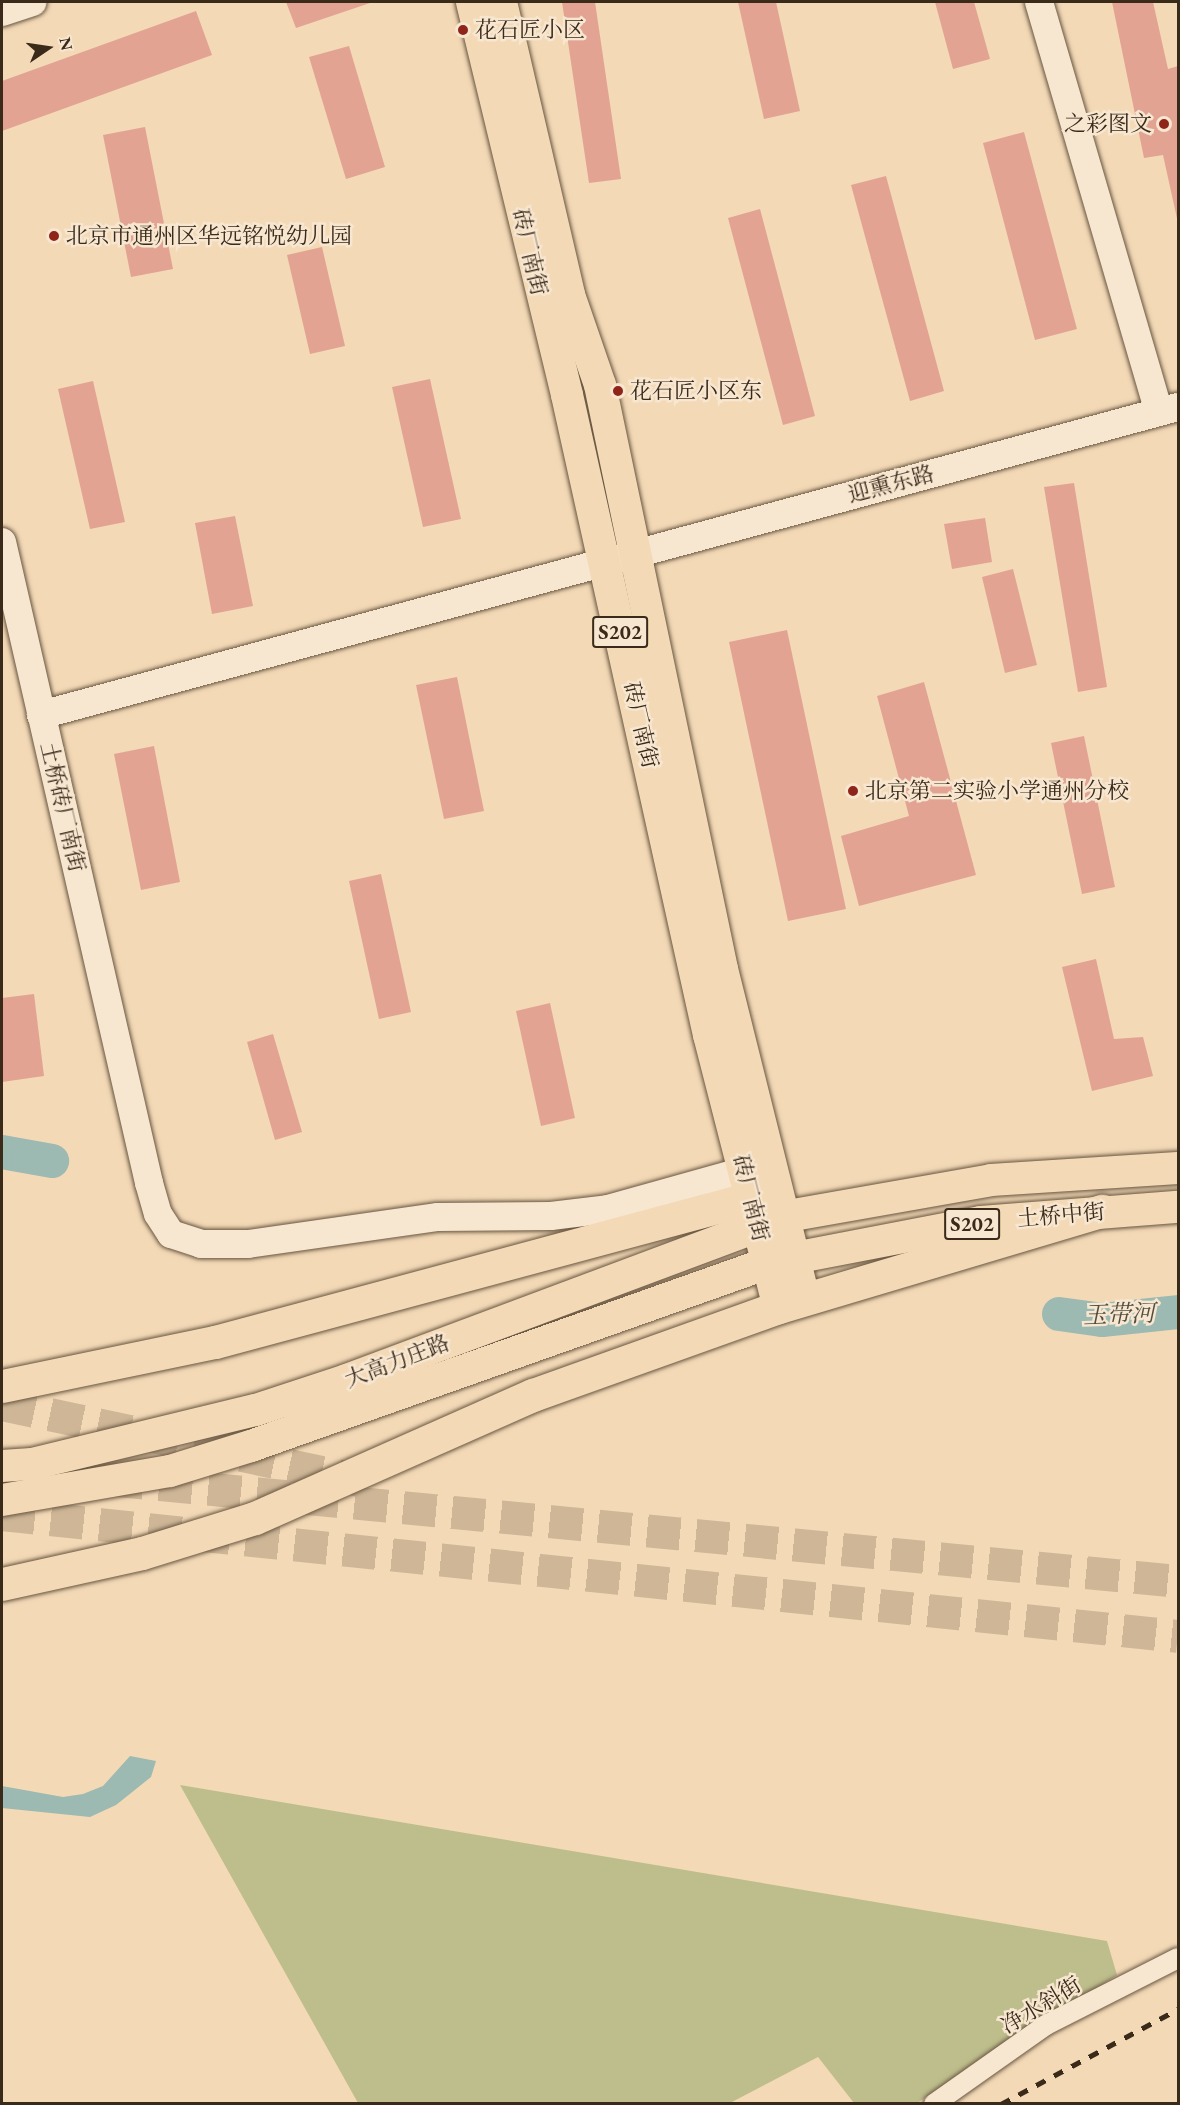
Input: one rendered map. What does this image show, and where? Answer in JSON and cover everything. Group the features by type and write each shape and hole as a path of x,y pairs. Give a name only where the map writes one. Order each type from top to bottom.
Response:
{"highway":[{"path":"2,1386 215,1342 759,1202"},
{"path":"2,1584 142,1553 255,1518 533,1395 792,1303 1102,1211"}],"main road":[{"name":"砖厂南街","path":"472,2 604,561 709,1035 792,1303"},
{"name":"砖厂南街","path":"501,2 569,295 600,385 722,969 759,1202"},
{"name":"大高力庄路","path":"2,1467 129,1442 279,1402 759,1202 991,1180 1179,1168"},
{"name":"土桥中街","path":"780,1260 981,1222 1102,1211 1179,1207"},
{"name":"大高力庄路","path":"2,1500 170,1471 251,1446 780,1260"}],"street":[{"path":"2,12 32,2"},
{"path":"1039,2 1169,410"},
{"name":"迎熏东路","path":"41,715 1169,410"},
{"name":"土桥砖厂南街","path":"2,542 158,1214 171,1234 201,1244 248,1244 438,1217 551,1216 608,1209 759,1202"},
{"name":"净水斜街","path":"934,2103 1046,2025 1179,1958"}],"green space":[{"path":"180,1785 1107,1941 1117,1975 917,2103 854,2103 818,2057 730,2103 358,2103"}],"water":[{"path":"130,1756 156,1761 151,1777 116,1805 90,1817 2,1808 2,1786 63,1797 83,1794 103,1786"}],"building":[{"path":"286,2 373,2 296,28"},
{"path":"562,2 595,2 621,179 589,183"},
{"path":"738,2 776,2 800,111 764,119"},
{"path":"935,2 974,2 990,59 953,69"},
{"path":"1112,2 1153,2 1168,69 1178,66 1178,223 1163,155 1144,158"},
{"path":"196,11 212,55 2,131 2,81"},
{"path":"349,46 385,167 346,179 309,57"},
{"path":"145,127 173,269 131,277 103,135"},
{"path":"1024,132 1077,329 1035,340 983,143"},
{"path":"886,176 944,391 910,401 851,185"},
{"path":"760,209 815,416 783,425 728,218"},
{"path":"322,247 345,346 310,354 287,255"},
{"path":"430,379 461,519 423,527 392,387"},
{"path":"93,381 125,522 90,529 58,389"},
{"path":"1074,483 1107,687 1078,692 1044,487"},
{"path":"235,516 253,606 212,614 195,523"},
{"path":"985,518 992,562 952,569 944,524"},
{"path":"1013,569 1037,665 1005,673 982,577"},
{"path":"787,630 846,909 788,921 729,642"},
{"path":"457,677 484,811 444,819 416,685"},
{"path":"924,682 976,875 859,906 841,836 909,816 877,696"},
{"path":"1084,736 1115,887 1082,894 1051,743"},
{"path":"154,746 180,882 141,890 114,754"},
{"path":"381,874 411,1012 379,1019 349,881"},
{"path":"1096,959 1114,1039 1143,1037 1153,1076 1092,1091 1062,967"},
{"path":"34,994 44,1076 2,1082 2,998"},
{"path":"550,1003 575,1118 541,1126 516,1011"},
{"path":"273,1034 302,1132 275,1140 247,1042"}],"waterway":[{"name":"玉带河","path":"2,1152 52,1161"},
{"name":"玉带河","path":"1059,1314 1102,1320 1178,1312"}],"tunnel":[{"path":"2,1404 365,1481"},
{"path":"13,1470 1178,1581"},
{"path":"2,1514 1178,1636"}],"railway":[{"path":"1001,2104 1178,2009"}],"place":[{"name":"花石匠小区","path":"463,30"},
{"name":"之彩图文","path":"1164,124"},
{"name":"北京市通州区华远铭悦幼儿园","path":"54,236"},
{"name":"花石匠小区东","path":"618,391"},
{"name":"北京第二实验小学通州分校","path":"853,791"}]}
